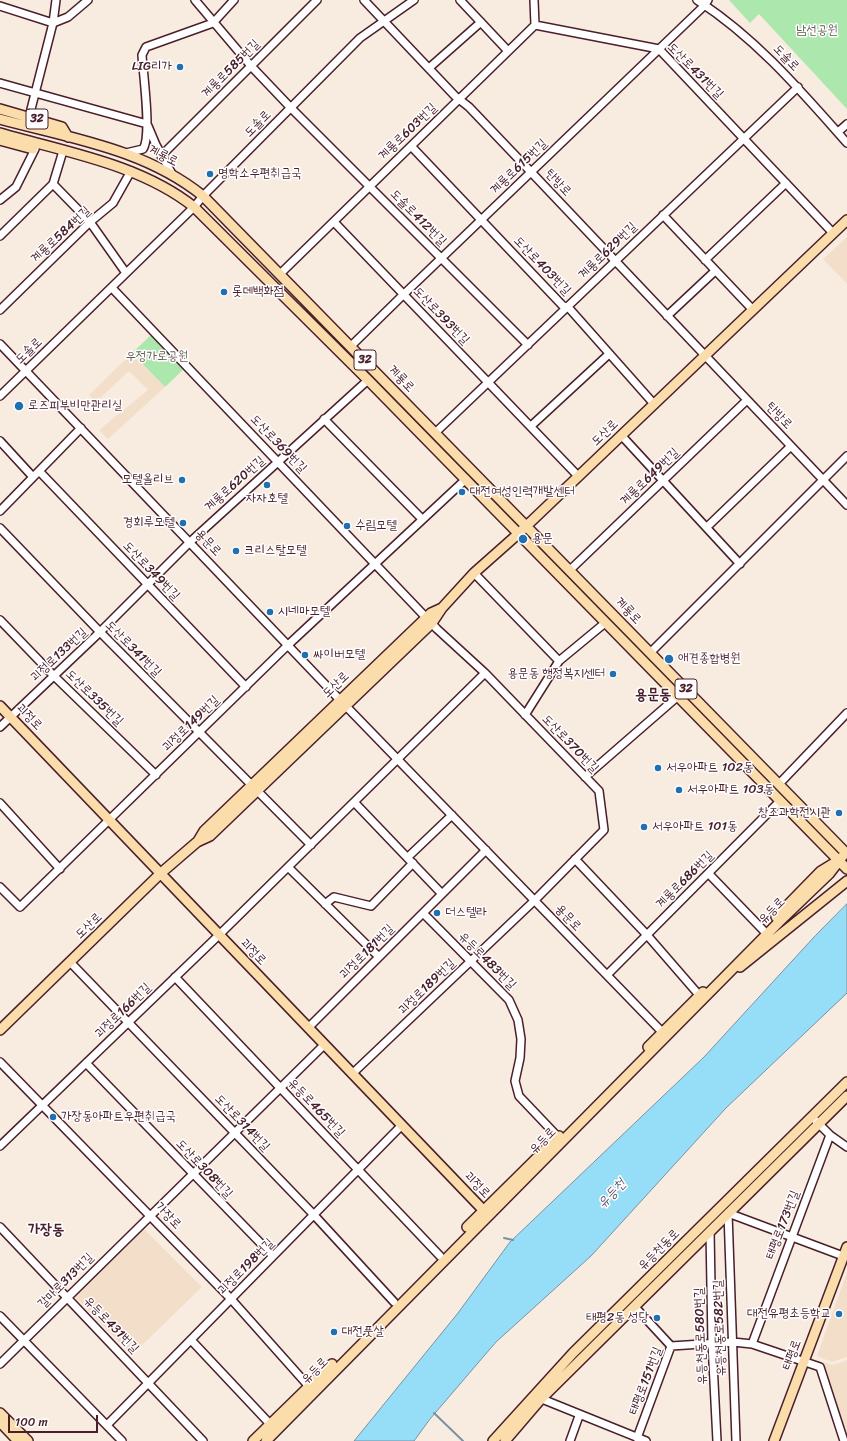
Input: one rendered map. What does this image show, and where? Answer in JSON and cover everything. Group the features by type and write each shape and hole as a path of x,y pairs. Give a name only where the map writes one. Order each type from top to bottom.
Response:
{"main road":[{"name":"계룡로","path":"0,109 62,127 68,137"},
{"name":"계룡로","path":"0,118 126,153 154,164 172,174 203,196 847,853"},
{"name":"계룡로","path":"0,133 131,171 179,196 194,207 466,479 518,534 847,869"},
{"name":"계룡로","path":"0,140 44,152 58,150"},
{"name":"도산로","path":"0,1030 161,873 197,842 210,836 254,788 442,608 474,573 518,534 847,220"},
{"name":"괴정로","path":"0,706 486,1213"},
{"name":"유등로","path":"253,1441 270,1424 311,1389 664,1034 699,995 821,871 847,853"},
{"name":"유등로","path":"266,1441 311,1389 394,1302 486,1213 558,1137 728,974 829,874 838,860"},
{"path":"728,974 747,963 847,881"},
{"name":"유등천동로","path":"493,1441 537,1397 635,1307 728,1213 815,1120 847,1082"},
{"name":"유등천동로","path":"505,1441 537,1397 618,1308 815,1120 847,1096"},
{"name":"태평로","path":"774,1441 847,1247"},
{"path":"0,1413 28,1441"},
{"path":"0,1422 18,1441"}],"street":[{"path":"29,117 53,23 56,0"},
{"path":"0,6 53,23 68,17 88,0"},
{"name":"도솔로412번길","path":"195,0 251,66 291,108 528,345"},
{"path":"126,153 142,149 145,146 147,124 142,55 146,47 213,23 234,0"},
{"name":"계룡로585번길","path":"161,156 317,0"},
{"name":"탄방로","path":"364,0 459,99 469,107 847,505"},
{"name":"도솔로","path":"0,396 194,207 203,196 360,38 414,0"},
{"path":"460,0 508,51"},
{"path":"534,0 535,25"},
{"name":"도솔로","path":"697,0 707,3 754,42 798,87 847,143"},
{"name":"계룡로615번길","path":"351,346 707,3"},
{"path":"429,68 481,22"},
{"name":"도산로431번길","path":"535,25 659,49 833,233"},
{"name":"계룡로603번길","path":"280,274 535,25"},
{"path":"0,83 147,124"},
{"name":"계룡로629번길","path":"435,433 798,87"},
{"path":"147,124 161,156 172,174"},
{"path":"838,132 847,124"},
{"name":"도산로403번길","path":"411,146 563,306 568,307 654,404"},
{"path":"0,200 16,187 35,149"},
{"path":"0,236 53,184 58,150"},
{"name":"계룡로584번길","path":"0,310 90,222 113,203 131,171"},
{"path":"705,260 786,183"},
{"path":"53,184 90,222 126,273"},
{"path":"662,215 752,310"},
{"name":"도산로393번길","path":"334,222 578,476"},
{"path":"667,316 715,271"},
{"name":"도산로369번길","path":"112,288 429,620"},
{"name":"용문로","path":"0,344 664,1034"},
{"path":"531,426 609,354"},
{"name":"계룡로620번길","path":"190,542 368,380"},
{"name":"계룡로649번길","path":"570,570 747,400"},
{"path":"324,419 422,519"},
{"path":"0,511 81,428"},
{"path":"621,435 740,564"},
{"path":"0,441 33,477"},
{"name":"탄방로","path":"707,527 791,446"},
{"path":"650,653 847,456"},
{"name":"도산로349번길","path":"39,471 246,687"},
{"name":"괴정로149번길","path":"0,887 20,907 288,645 466,479"},
{"name":"도산로341번길","path":"0,528 254,788"},
{"name":"괴정로133번길","path":"0,727 100,632 190,542"},
{"path":"474,573 559,661"},
{"name":"도산로335번길","path":"0,620 54,676 156,775"},
{"name":"도산로370번길","path":"429,620 485,673 599,791 604,830 535,900"},
{"name":"계룡로","path":"526,715 559,661 605,623"},
{"path":"398,759 485,673"},
{"path":"585,777 678,697"},
{"path":"779,784 847,713"},
{"name":"괴정로166번길","path":"0,1146 175,978 398,759"},
{"path":"254,788 311,845"},
{"name":"계룡로686번길","path":"608,975 780,801"},
{"path":"354,802 442,894"},
{"path":"0,803 60,869"},
{"path":"408,858 452,815"},
{"name":"괴정로181번길","path":"308,1028 486,850"},
{"path":"575,860 647,935 699,995"},
{"path":"325,904 334,897 371,906 413,864"},
{"path":"288,867 379,957"},
{"name":"유등로","path":"709,874 763,930"},
{"name":"괴정로189번길","path":"352,1074 535,900"},
{"name":"유등로483번길","path":"423,913 509,1000 518,1020 521,1039 520,1058 515,1081 519,1096 558,1137"},
{"name":"도산로314번길","path":"70,962 314,1215 394,1302"},
{"name":"유등로465번길","path":"175,978 440,1256"},
{"name":"갈마로313번길","path":"0,1364 324,1045"},
{"name":"가장로","path":"0,1062 43,1104 231,1299 311,1389"},
{"name":"도산로308번길","path":"86,1063 273,1256"},
{"path":"815,1120 830,1135 847,1147"},
{"name":"괴정로198번길","path":"107,1425 401,1126"},
{"name":"태평로173번길","path":"752,1344 830,1135"},
{"path":"728,1213 844,1256"},
{"name":"유등천동로582번길","path":"728,1213 736,1441"},
{"name":"유등로431번길","path":"0,1227 149,1382 203,1441"},
{"name":"유등천동로580번길","path":"710,1231 712,1343 717,1441"},
{"path":"635,1307 671,1346"},
{"path":"0,1316 122,1441"},
{"path":"191,1340 270,1424"},
{"name":"태평로151번길","path":"637,1438 671,1346 733,1342 752,1344 820,1367 844,1441"},
{"path":"537,1397 579,1416 646,1441"},
{"path":"570,1441 579,1416"}],"shaded area":[{"path":"847,237 847,284 823,259"},
{"path":"132,353 165,387 108,439 99,430 148,390 129,371 96,402 89,395"},
{"path":"143,1228 202,1287 132,1355 74,1296"},
{"name":"대전유평초등학교","path":"847,1272 847,1357 832,1362 817,1356"},
{"path":"847,1360 847,1433 822,1362 833,1365"}],"green space":[{"name":"남선공원","path":"729,0 847,0 847,109 759,14 750,23"},
{"name":"우정가로공원","path":"151,335 159,336 185,368 165,387 132,353"}],"water":[{"name":"유등천","path":"847,904 847,993 726,1108 591,1256 496,1342 430,1419 414,1441 354,1441 458,1313 510,1242 704,1057 815,936"}],"waterway":[{"path":"504,1238 513,1240"},
{"path":"434,1413 463,1441"}],"place":[{"name":"LIG리가","path":"180,67"},
{"name":"명학소우편취급국","path":"210,174"},
{"name":"롯데백화점","path":"224,292"},
{"name":"로즈피부비만관리실","path":"19,406"},
{"name":"모텔올리브","path":"182,480"},
{"name":"자자호텔","path":"267,485"},
{"name":"대전여성인력개발센터","path":"462,492"},
{"name":"경회루모텔","path":"183,523"},
{"name":"수림모텔","path":"347,526"},
{"name":"용문","path":"523,539"},
{"name":"크리스탈모텔","path":"236,551"},
{"name":"시네마모텔","path":"270,612"},
{"name":"싸이버모텔","path":"305,655"},
{"name":"애견종합병원","path":"669,659"},
{"name":"용문동 행정복지센터","path":"613,674"},
{"name":"서우아파트 102동","path":"658,768"},
{"name":"서우아파트 103동","path":"679,790"},
{"name":"창조과학전시관","path":"839,813"},
{"name":"서우아파트 101동","path":"644,827"},
{"name":"더스텔라","path":"437,913"},
{"name":"가장동아파트우편취급국","path":"53,1117"},
{"name":"대전유평초등학교","path":"839,1314"},
{"name":"태평2동 성당","path":"657,1318"},
{"name":"대전풋살","path":"334,1332"}],"district":[{"name":"용문동","path":"653,695"},
{"name":"가장동","path":"46,1230"}]}
